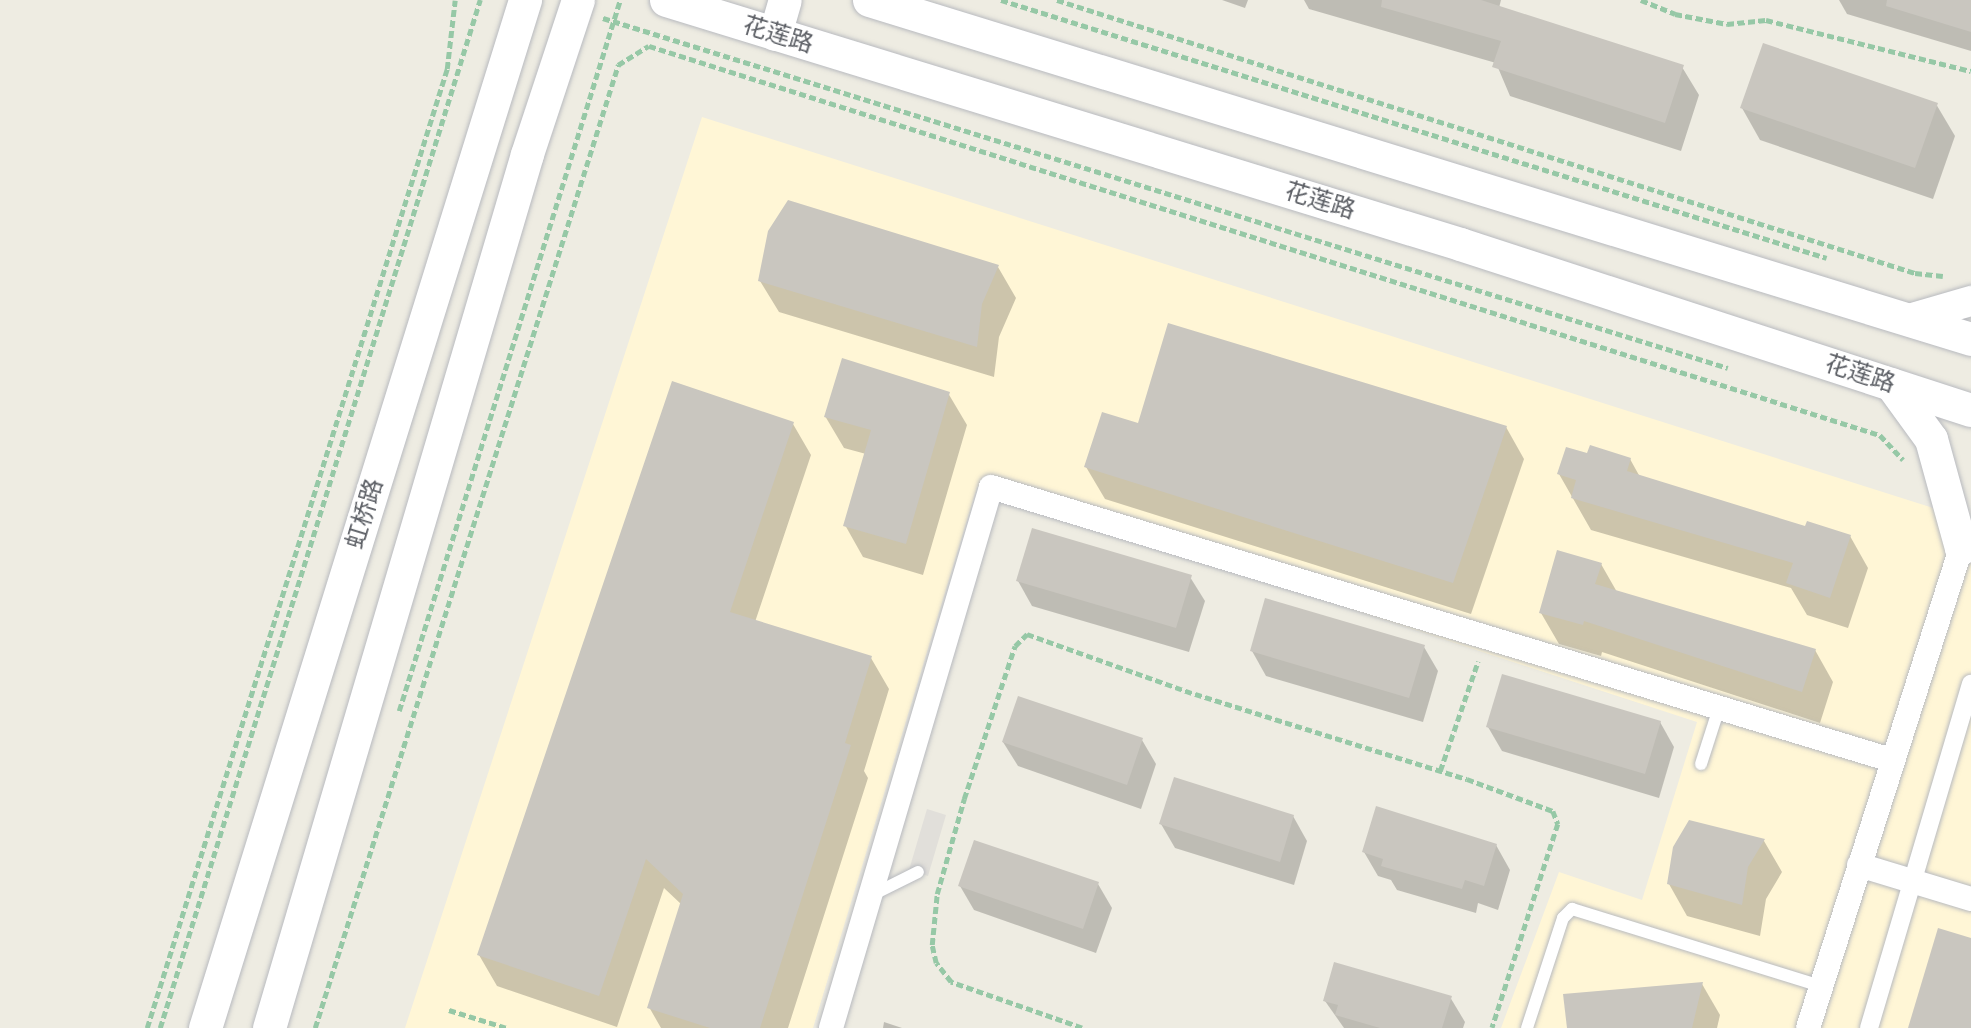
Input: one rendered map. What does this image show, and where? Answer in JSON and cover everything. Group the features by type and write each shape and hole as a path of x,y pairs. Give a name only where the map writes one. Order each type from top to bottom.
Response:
{"main road":[{"name":"虹桥路","path":"205,1028 525,0"},
{"name":"花莲路","path":"666,0 1460,244 1971,410"},
{"path":"775,34 785,0"},
{"path":"869,0 1971,339"},
{"path":"269,1028 527,154 577,5"},
{"path":"482,138 527,154"},
{"path":"1891,384 1931,439 1966,543"}],"street":[{"path":"1909,319 1971,301"},
{"path":"831,1028 874,894 991,487 1891,760"},
{"path":"1808,1028 1891,760 1966,543"},
{"path":"1869,1028 1967,714 1971,684"},
{"path":"1858,865 1971,899"}],"lane":[{"path":"1701,764 1718,708"},
{"path":"874,894 918,872"},
{"path":"1527,1028 1563,918 1572,909 1821,986"}],"path":[{"path":"147,1028 447,69 455,0"},
{"path":"160,1028 480,0"},
{"path":"395,723 620,0"},
{"path":"1001,0 1835,261"},
{"path":"1057,0 1915,273 1956,275"},
{"path":"1641,0 1675,14 1727,24 1766,20 1971,71"},
{"path":"577,5 613,21 1738,371"},
{"path":"315,1028 618,65 649,46 1880,435 1906,465"},
{"path":"1082,1028 951,982 936,963 932,945 932,918 940,882 1020,636 1036,637 1195,694 1440,771 1553,811 1558,824 1492,1028"},
{"path":"1440,771 1486,637"},
{"path":"449,1010 507,1028"}],"shaded area":[{"path":"702,117 1971,520 1971,1028 1501,1028 1559,872 1642,900 1697,722 977,487 813,1028 405,1028"},
{"path":"927,809 946,815 928,876 909,870"}],"building":[{"path":"1382,0 1481,0 1684,65 1665,123 1492,67 1501,41 1381,7"},
{"path":"1887,0 1971,0 1971,32 1886,6"},
{"path":"1763,43 1938,103 1915,168 1740,108"},
{"path":"788,200 999,265 982,304 977,347 758,281 768,231"},
{"path":"1168,323 1507,426 1453,583 1084,467 1102,412 1138,423"},
{"path":"842,358 950,392 906,544 843,526 871,430 824,417"},
{"path":"672,381 794,422 730,612 872,656 845,743 851,745 760,1028 710,1028 647,1008 683,894 646,859 599,996 477,955"},
{"path":"1590,445 1631,458 1627,471 1805,526 1807,521 1851,535 1830,598 1786,583 1793,563 1571,498 1576,480 1557,474 1566,447 1587,453"},
{"path":"1032,528 1192,575 1176,628 1016,581"},
{"path":"1557,550 1602,563 1595,584 1816,649 1802,692 1584,621 1583,625 1539,613"},
{"path":"1265,598 1425,645 1409,698 1250,651"},
{"path":"1502,674 1661,721 1645,774 1486,727"},
{"path":"1018,696 1143,738 1127,785 1002,742"},
{"path":"1174,777 1294,815 1280,862 1159,824"},
{"path":"1376,806 1497,844 1484,886 1465,880 1462,889 1381,866 1383,859 1362,852"},
{"path":"1689,820 1765,839 1748,867 1742,905 1667,884 1673,847"},
{"path":"974,840 1099,882 1083,929 958,886"},
{"path":"1938,928 1971,938 1971,1028 1908,1028"},
{"path":"1334,962 1452,996 1442,1028 1380,1028 1335,1015 1338,1005 1323,1001"},
{"path":"1703,982 1692,1028 1567,1028 1563,994"}]}
